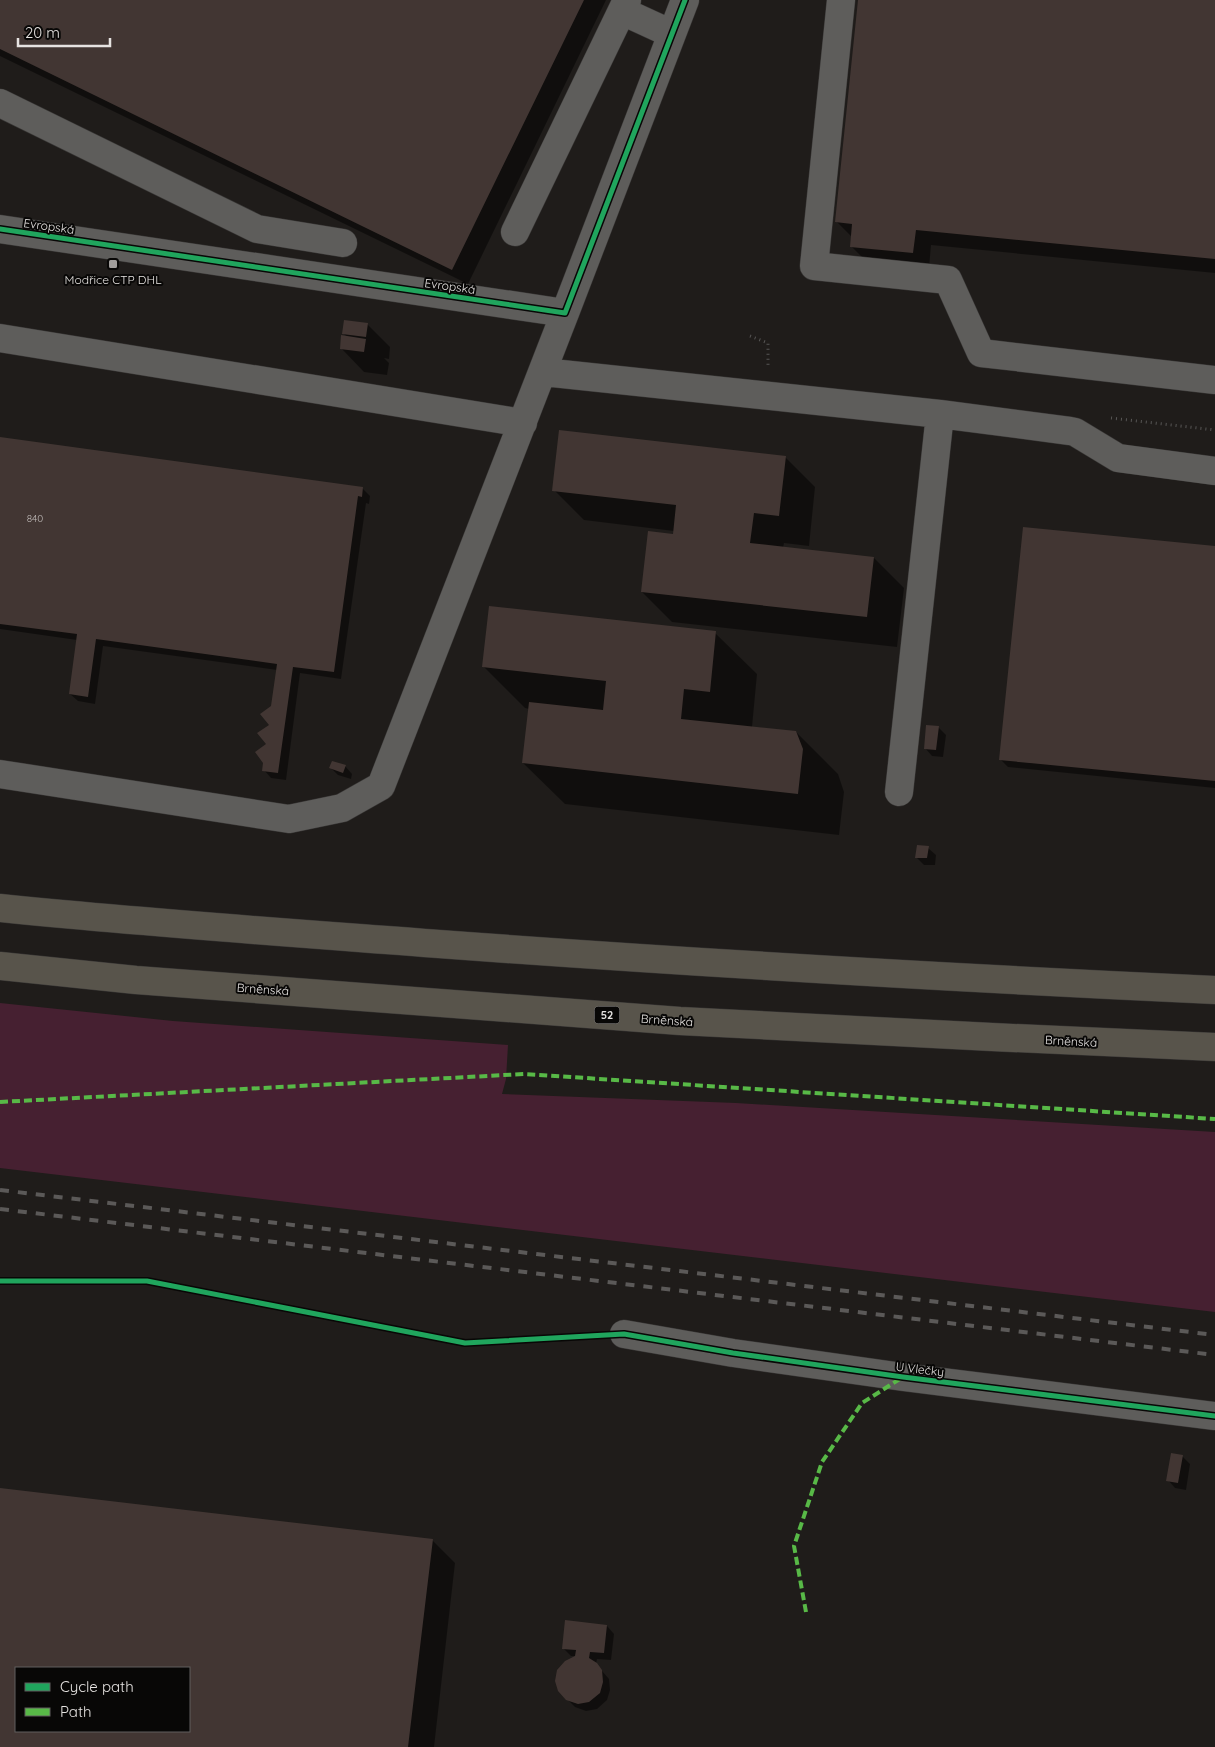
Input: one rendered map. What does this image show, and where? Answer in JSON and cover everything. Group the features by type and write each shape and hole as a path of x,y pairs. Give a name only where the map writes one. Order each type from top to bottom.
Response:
{"highway":[{"path":"0,908 140,922 681,962 994,980 1215,990"},
{"name":"Brněnská","path":"0,966 136,980 680,1021 1215,1047"}],"street":[{"path":"0,774 289,819 342,808 382,786 685,0"},
{"path":"841,0 814,266 948,280 980,354 1215,380"},
{"path":"515,232 624,6 672,34"},
{"path":"0,103 258,229 343,243"},
{"name":"Evropská","path":"0,229 565,313"},
{"path":"0,338 523,423"},
{"path":"543,372 940,414 1075,432 1118,458 1215,471"},
{"path":"899,792 940,414"},
{"name":"U Vlečky","path":"624,1334 732,1353 903,1377 1215,1416"}],"shaded area":[{"path":"0,1003 173,1021 508,1045 506,1079 502,1094 736,1103 1215,1132 1215,1312 0,1168"}],"building":[{"path":"0,0 584,0 452,270 0,49"},
{"path":"858,0 1215,0 1215,259 916,230 913,253 850,247 852,224 835,222"},
{"path":"344,320 368,323 366,337 342,334"},
{"path":"341,335 366,339 364,352 340,349"},
{"path":"559,430 786,456 779,516 754,513 750,543 874,557 867,617 641,592 648,531 673,534 676,505 552,491"},
{"path":"0,437 363,487 362,497 358,496 334,672 293,667 278,773 262,771 263,763 255,752 266,744 257,733 269,725 260,714 271,706 277,664 96,639 88,697 69,694 77,634 0,624"},
{"path":"1023,527 1215,546 1215,781 999,760"},
{"path":"489,606 716,631 710,692 684,689 681,719 796,731 803,749 798,794 522,763 529,702 603,710 606,681 482,667"},
{"path":"926,725 939,726 936,750 924,749"},
{"path":"332,761 346,765 343,773 329,768"},
{"path":"917,845 929,846 927,858 915,858"},
{"path":"1171,1453 1183,1455 1178,1483 1166,1481"},
{"path":"0,1488 433,1539 408,1747 0,1747"},
{"path":"565,1620 607,1625 604,1653 590,1652 589,1658 597,1663 602,1670 603,1682 600,1693 589,1702 578,1704 566,1700 558,1691 555,1681 557,1670 565,1661 575,1656 576,1650 562,1649"}],"railway":[{"path":"0,1190 1215,1335"},
{"path":"0,1209 1215,1355"}],"marked path":[{"path":"0,1102 524,1074 1215,1119"},
{"path":"806,1612 794,1546 822,1462 862,1403 903,1377"}],"cycle path":[{"path":"0,229 565,313 685,0"},
{"path":"0,1281 147,1281 465,1343 624,1334 733,1353 903,1377 1215,1416"}],"place":[{"name":"Modřice CTP DHL","path":"113,264"}]}
